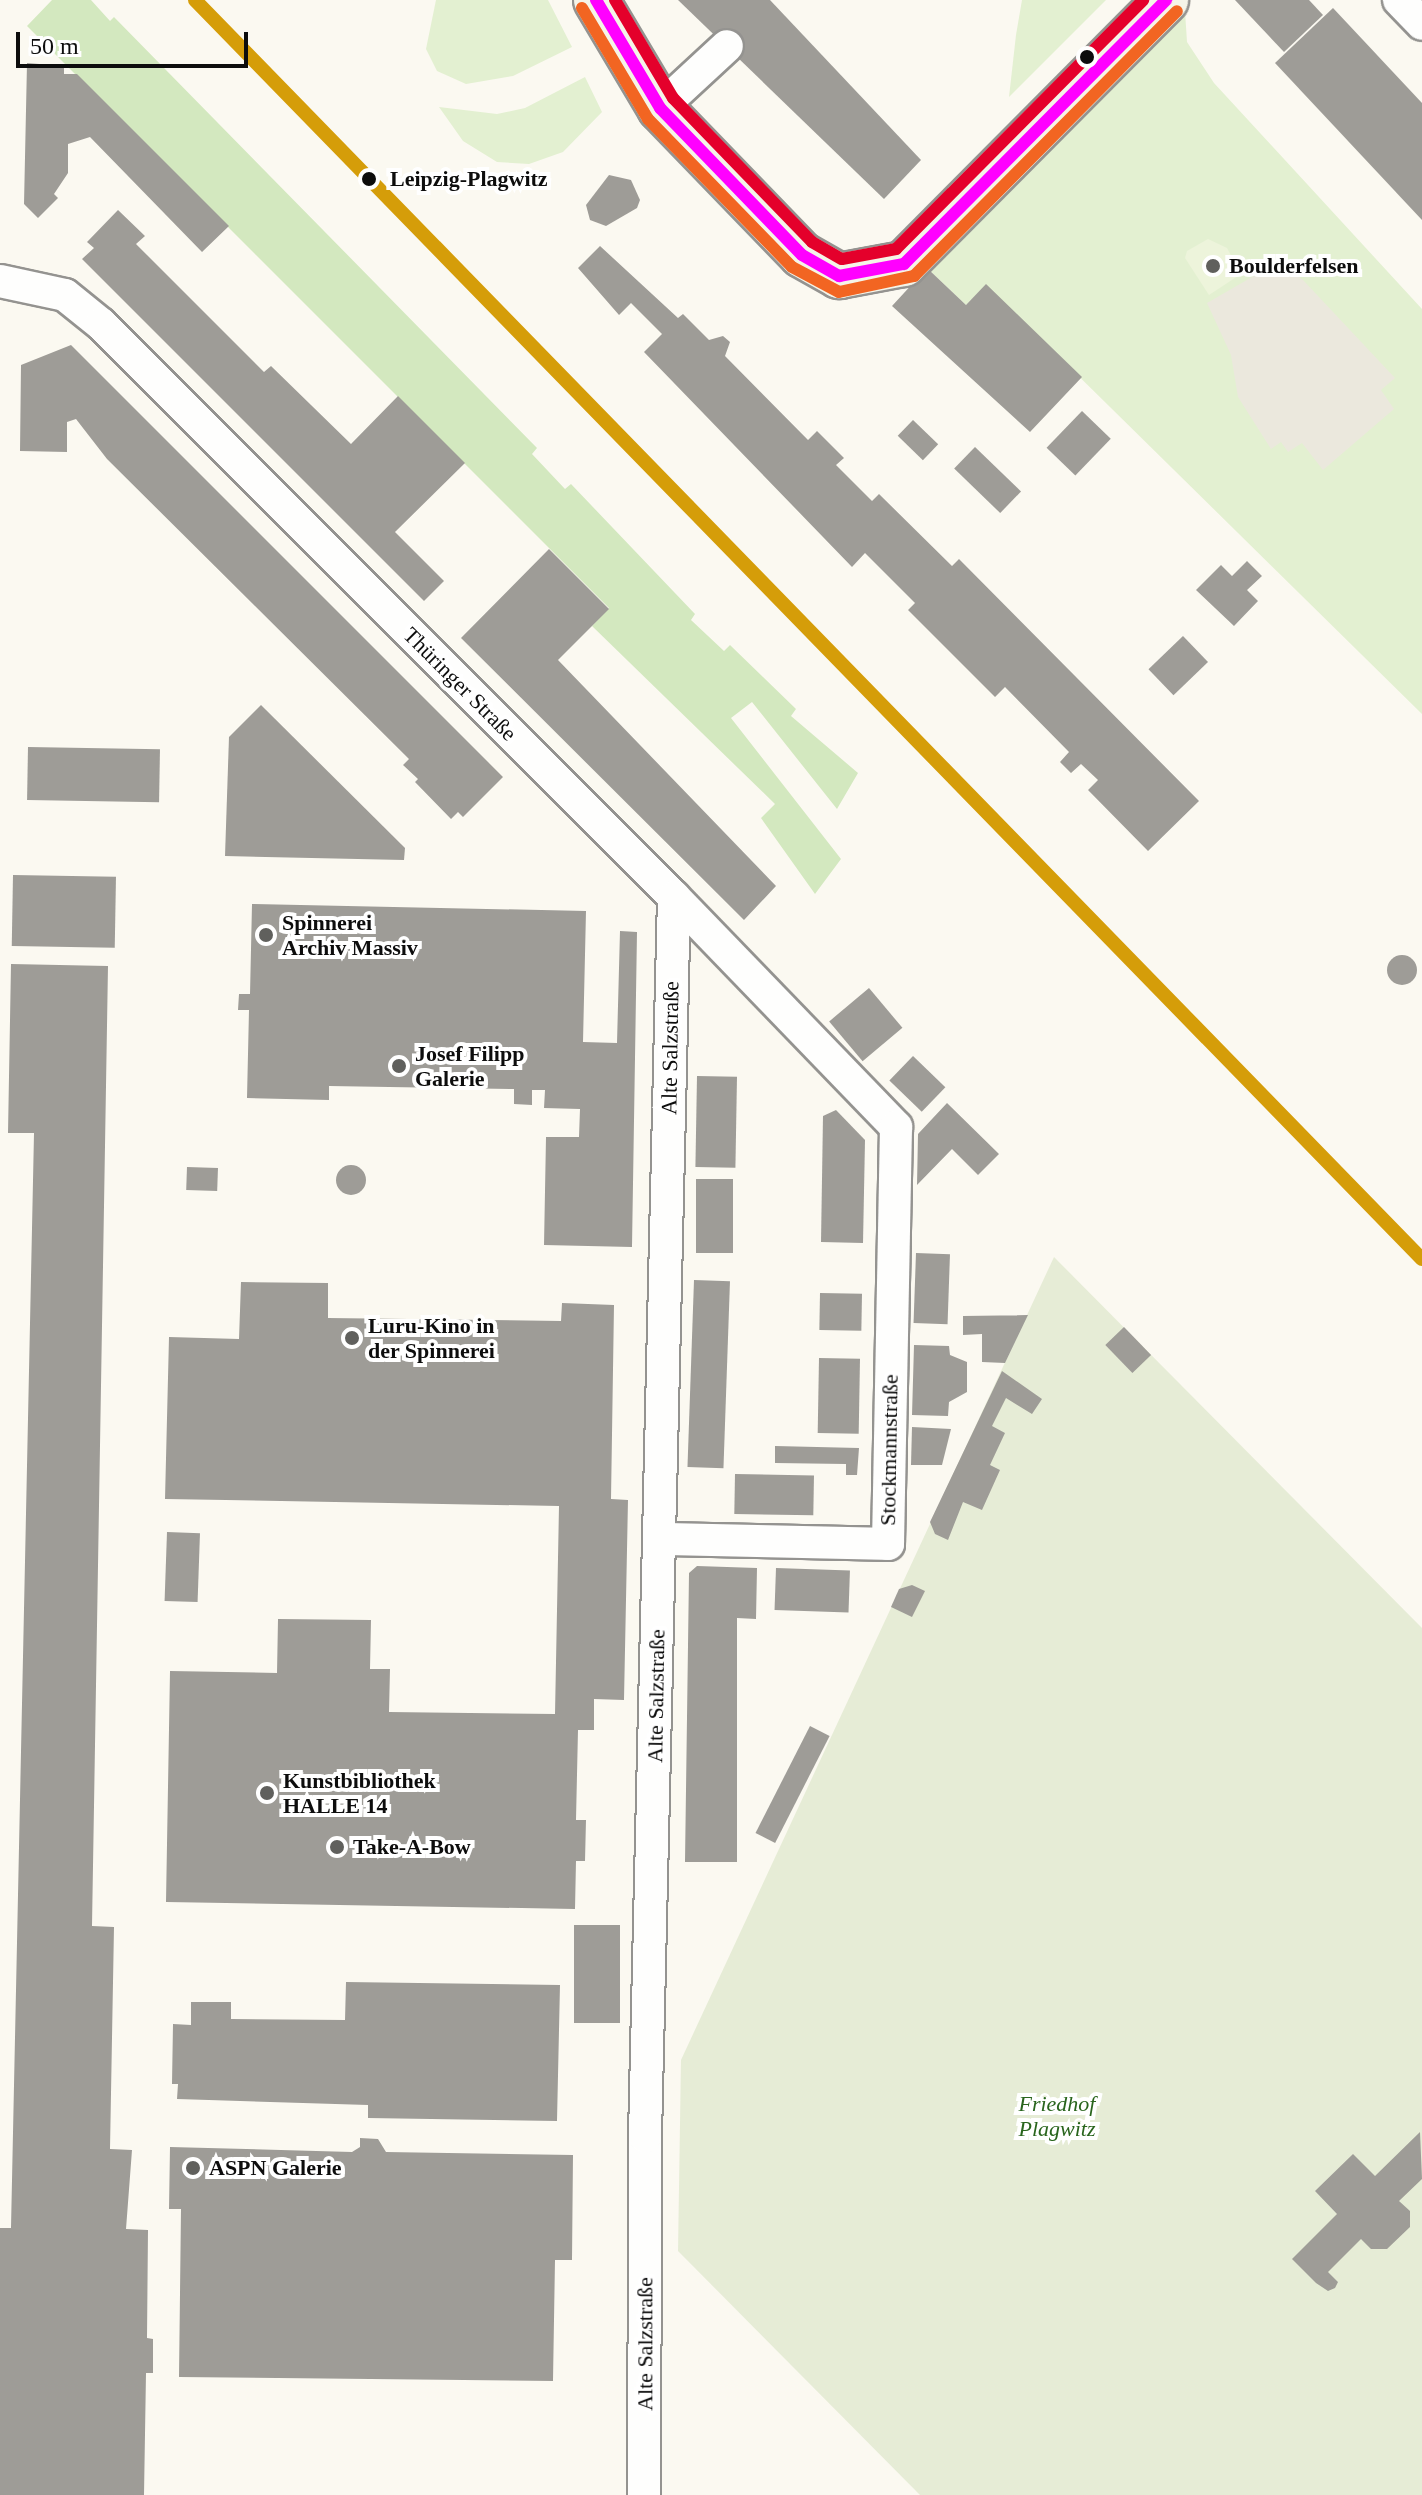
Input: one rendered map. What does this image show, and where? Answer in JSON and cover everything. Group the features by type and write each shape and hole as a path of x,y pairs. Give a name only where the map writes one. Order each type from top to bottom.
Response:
{"street":[{"path":"596,0 660,108 802,255 853,273 904,264 1166,0"},
{"path":"853,273 1124,0"},
{"path":"1399,0 1422,24"},
{"path":"660,108 727,46"},
{"name":"Thüringer Straße","path":"0,281 65,295 101,324 674,897 896,1127"},
{"name":"Alte Salzstraße","path":"644,2495 645,2120 674,897"},
{"name":"Stockmannstraße","path":"660,1539 888,1544 896,1127"}],"green space":[{"path":"52,0 91,0 110,21 114,17 537,448 532,454 565,489 571,484 695,614 691,620 724,651 730,645 796,709 791,716 858,773 837,809 752,702 731,718 841,859 815,894 761,818 775,804 592,626 609,608 27,26"},
{"path":"436,0 548,0 572,47 513,76 466,84 437,71 426,49"},
{"path":"1022,0 1106,0 1009,97 1016,35"},
{"path":"1185,11 1187,42 1214,83 1422,309 1422,714 986,285 966,305 927,268"},
{"path":"585,77 602,112 563,152 529,164 497,162 463,141 439,107 497,114 525,108"},
{"name":"Boulderfelsen","path":"1208,239 1227,248 1241,274 1209,295 1185,258 1187,251"},
{"name":"Friedhof Plagwitz","path":"1054,1257 1422,1628 1422,2495 920,2495 678,2251 681,2060"}],"shaded area":[{"path":"1278,262 1303,280 1395,378 1381,390 1394,409 1323,470 1302,443 1288,452 1281,442 1271,449 1238,397 1231,355 1207,303"}],"building":[{"path":"678,0 770,0 921,160 884,199"},
{"path":"1235,0 1309,0 1323,15 1284,52"},
{"path":"1333,8 1422,103 1422,220 1275,63"},
{"path":"27,63 64,66 64,74 77,74 229,226 202,252 90,137 68,144 68,173 54,194 58,198 38,218 24,204"},
{"path":"609,175 631,180 640,200 637,208 606,226 590,220 586,205"},
{"path":"118,210 145,236 136,244 264,372 271,366 351,444 398,396 465,463 395,532 444,581 424,601 82,259 94,248 87,242"},
{"path":"600,246 678,318 683,314 709,340 723,336 730,342 725,356 808,440 817,431 844,458 836,465 872,501 879,494 952,566 959,559 1199,801 1148,851 1088,790 1098,780 1081,764 1071,773 1060,762 1069,752 1005,687 995,697 908,610 915,603 865,553 852,567 644,352 662,334 631,303 619,315 578,268"},
{"path":"927,268 966,305 986,284 1082,377 1030,432 892,306"},
{"path":"71,345 503,777 463,817 458,812 451,819 415,782 418,779 403,765 409,759 107,459 76,419 67,422 67,452 20,451 21,365"},
{"path":"1082,411 1111,439 1075,475 1047,448"},
{"path":"913,420 938,444 923,460 898,436"},
{"path":"975,447 1021,491 1000,513 954,469"},
{"path":"549,549 609,609 558,660 776,886 744,920 461,638"},
{"path":"1247,561 1262,576 1247,590 1258,601 1234,626 1196,590 1221,565 1232,576"},
{"path":"1183,636 1208,662 1173,695 1148,669"},
{"path":"261,705 405,848 404,860 225,856 229,737"},
{"path":"28,747 160,749 159,802 27,800"},
{"path":"13,875 116,877 115,948 12,946"},
{"path":"252,904 586,911 583,1042 617,1043 620,931 637,932 632,1247 544,1245 546,1137 579,1137 580,1109 544,1108 545,1090 532,1090 532,1105 514,1104 514,1089 329,1086 329,1100 247,1098 249,1010 238,1010 239,994 250,994"},
{"path":"1402,955 1413,959 1417,970 1413,981 1402,985 1391,981 1387,970 1391,959"},
{"path":"11,964 108,966 92,1926 114,1927 110,2149 132,2150 126,2229 148,2230 147,2338 153,2339 153,2373 146,2373 144,2495 0,2495 0,2228 11,2228 34,1133 8,1133"},
{"path":"869,988 902,1028 863,1061 829,1021"},
{"path":"913,1056 945,1087 922,1112 889,1080"},
{"path":"697,1076 737,1077 735,1168 695,1167"},
{"path":"947,1103 999,1154 978,1175 952,1149 917,1185 918,1134"},
{"path":"836,1110 865,1140 863,1243 821,1242 823,1116"},
{"path":"351,1165 362,1169 366,1180 362,1191 351,1195 340,1191 336,1180 340,1169"},
{"path":"187,1167 218,1168 217,1191 186,1190"},
{"path":"696,1179 733,1179 733,1253 696,1253"},
{"path":"916,1253 950,1254 948,1324 914,1323"},
{"path":"694,1280 730,1281 723,1468 687,1467"},
{"path":"241,1282 328,1283 328,1318 561,1321 562,1303 614,1305 611,1499 628,1500 624,1700 594,1699 594,1730 578,1730 576,1820 586,1820 585,1861 576,1861 575,1909 166,1902 170,1671 277,1673 278,1619 371,1620 370,1669 390,1669 389,1712 555,1714 559,1506 165,1499 169,1337 239,1339"},
{"path":"820,1293 862,1294 861,1331 819,1330"},
{"path":"1028,1315 1005,1363 982,1362 982,1334 963,1335 963,1316"},
{"path":"1124,1327 1151,1355 1132,1373 1105,1345"},
{"path":"914,1345 949,1346 950,1355 967,1362 967,1392 949,1402 948,1416 912,1415"},
{"path":"819,1358 860,1359 859,1434 818,1433"},
{"path":"1002,1371 1042,1399 1032,1414 1006,1398 992,1426 1005,1433 990,1465 1000,1470 982,1510 963,1502 948,1540 935,1534 930,1522"},
{"path":"912,1427 951,1429 942,1465 911,1465"},
{"path":"775,1446 859,1448 857,1475 846,1475 846,1464 775,1463"},
{"path":"735,1474 814,1475 813,1515 734,1514"},
{"path":"167,1532 200,1533 198,1602 165,1601"},
{"path":"697,1566 757,1568 756,1619 737,1618 737,1862 685,1862 689,1573"},
{"path":"776,1568 850,1571 848,1613 775,1610"},
{"path":"912,1585 925,1591 912,1617 891,1607 899,1589"},
{"path":"810,1726 830,1736 775,1843 756,1833"},
{"path":"574,1925 620,1925 620,2023 574,2023"},
{"path":"346,1982 560,1985 557,2121 368,2118 368,2105 177,2099 178,2084 172,2084 173,2024 191,2025 191,2002 231,2002 231,2019 345,2020"},
{"path":"1420,2132 1422,2179 1399,2201 1410,2211 1410,2227 1387,2249 1371,2249 1361,2239 1328,2272 1338,2282 1335,2288 1328,2291 1292,2259 1337,2214 1315,2191 1353,2154 1375,2176"},
{"path":"360,2138 378,2139 386,2152 573,2155 572,2260 555,2260 553,2381 179,2377 181,2209 169,2209 170,2147 352,2152 360,2147"}],"tram line":[{"path":"602,0 629,62"}],"transit line":[{"path":"195,0 1422,1259"},
{"path":"596,0 660,108 802,255 839,276"},
{"path":"615,0 673,98 812,242 842,259 896,249 1143,0"},
{"path":"839,276 904,264 1166,0"},
{"path":"582,8 648,119 792,267 839,292 914,276 1177,11"}],"place":[{"name":"Leipzig-Plagwitz","path":"369,179"},
{"name":"Boulderfelsen","path":"1213,266"},
{"name":"Spinnerei Archiv Massiv","path":"266,935"},
{"name":"Josef Filipp Galerie","path":"399,1066"},
{"name":"Luru-Kino in der Spinnerei","path":"352,1338"},
{"name":"Kunstbibliothek HALLE 14","path":"267,1793"},
{"name":"Take-A-Bow","path":"337,1847"},
{"name":"ASPN Galerie","path":"193,2168"}]}
